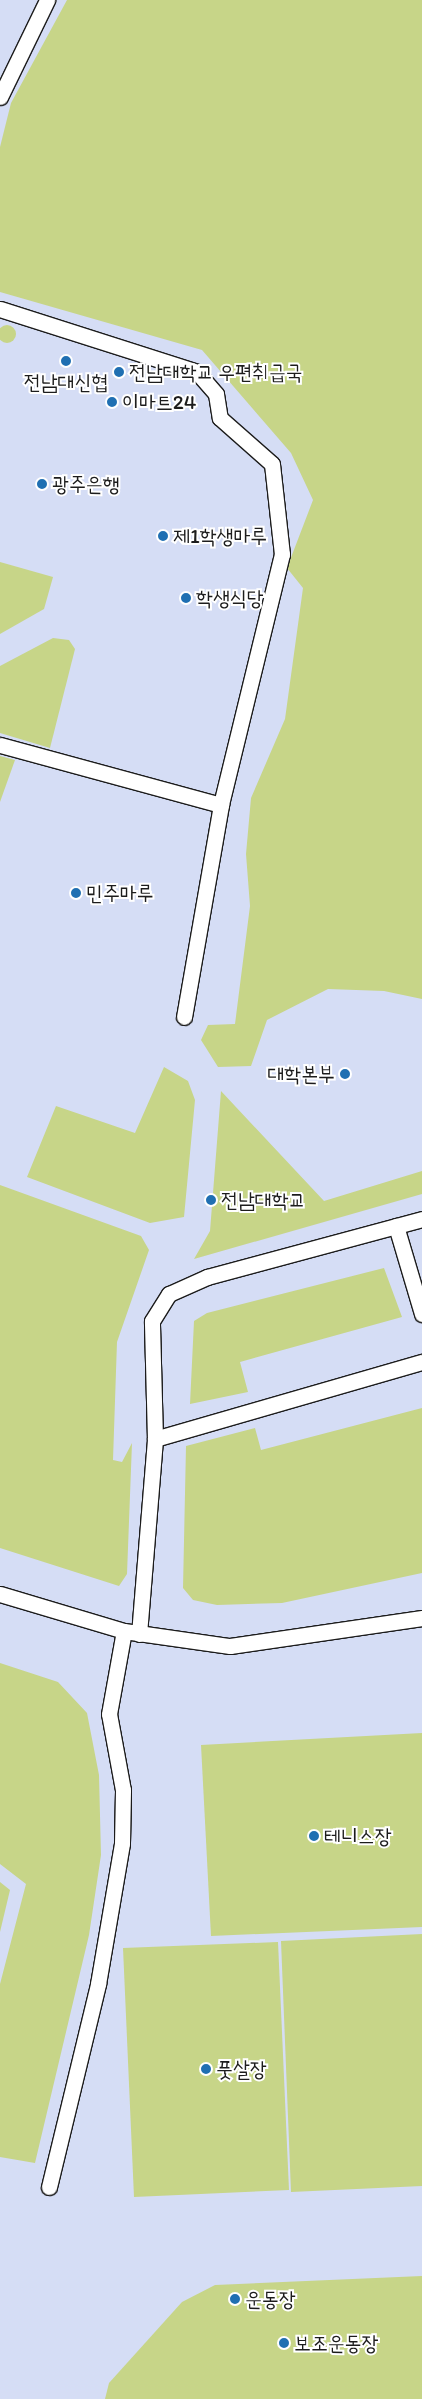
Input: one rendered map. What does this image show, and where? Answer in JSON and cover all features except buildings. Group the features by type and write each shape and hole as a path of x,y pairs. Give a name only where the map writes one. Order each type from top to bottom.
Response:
{"lane":[{"path":"0,97 47,0"},
{"path":"0,309 150,353 197,372 216,394 220,418 272,464 282,554 221,805 184,1017"},
{"path":"0,745 221,805"},
{"path":"139,1634 155,1439 152,1321 169,1294 207,1277 422,1219"},
{"path":"396,1226 422,1314"},
{"path":"155,1439 422,1362"},
{"path":"0,1594 124,1631 230,1646 422,1618"},
{"path":"49,2187 98,1984 122,1843 123,1790 109,1714 124,1631"}],"shaded area":[{"name":"전남대학교","path":"0,0 422,0 422,2399 0,2399"}],"green space":[{"path":"67,0 422,0 422,999 384,991 328,989 267,1020 251,1066 218,1067 201,1040 208,1025 235,1024 250,906 246,854 251,798 285,719 303,588 287,568 313,500 291,453 202,350 0,292 0,147 11,103"},
{"path":"7,325 13,328 16,334 13,340 7,343 1,340 -2,334 1,328"},
{"path":"0,562 53,577 44,609 0,634"},
{"path":"53,638 69,640 75,649 50,748 0,733 0,666"},
{"path":"0,756 15,760 0,802"},
{"path":"164,1067 188,1081 195,1100 184,1217 150,1223 27,1177 56,1106 135,1133"},
{"path":"221,1091 324,1201 422,1171 422,1194 194,1259 210,1231"},
{"path":"0,1185 141,1236 149,1250 117,1342 113,1460 122,1462 132,1443 127,1574 119,1586 0,1548"},
{"path":"384,1268 402,1317 240,1362 248,1392 190,1404 194,1321 207,1313"},
{"path":"422,1408 422,1573 282,1603 217,1605 193,1600 183,1588 186,1446 255,1428 261,1450"},
{"path":"0,1663 58,1682 87,1713 99,1775 101,1855 89,1935 35,2163 0,2157 0,1984 26,1884 0,1864"},
{"name":"테니스장","path":"422,1733 422,1927 211,1936 201,1745"},
{"path":"0,1882 10,1890 0,1932"},
{"name":"풋살장","path":"422,1934 422,2186 291,2192 281,1941"},
{"name":"풋살장","path":"278,1942 289,2190 134,2197 123,1948"},
{"name":"보조운동장","path":"422,2276 422,2399 105,2399 109,2383 182,2302 215,2285"}],"place":[{"name":"전남대신협","path":"66,361"},
{"name":"전남대학교 우편취급국","path":"119,372"},
{"name":"이마트24","path":"112,402"},
{"name":"광주은행","path":"42,484"},
{"name":"제1학생마루","path":"163,536"},
{"name":"학생식당","path":"186,598"},
{"name":"민주마루","path":"76,893"},
{"name":"대학본부","path":"345,1074"},
{"name":"전남대학교","path":"211,1200"},
{"name":"테니스장","path":"314,1836"},
{"name":"풋살장","path":"206,2069"},
{"name":"운동장","path":"235,2299"},
{"name":"보조운동장","path":"284,2343"}]}
